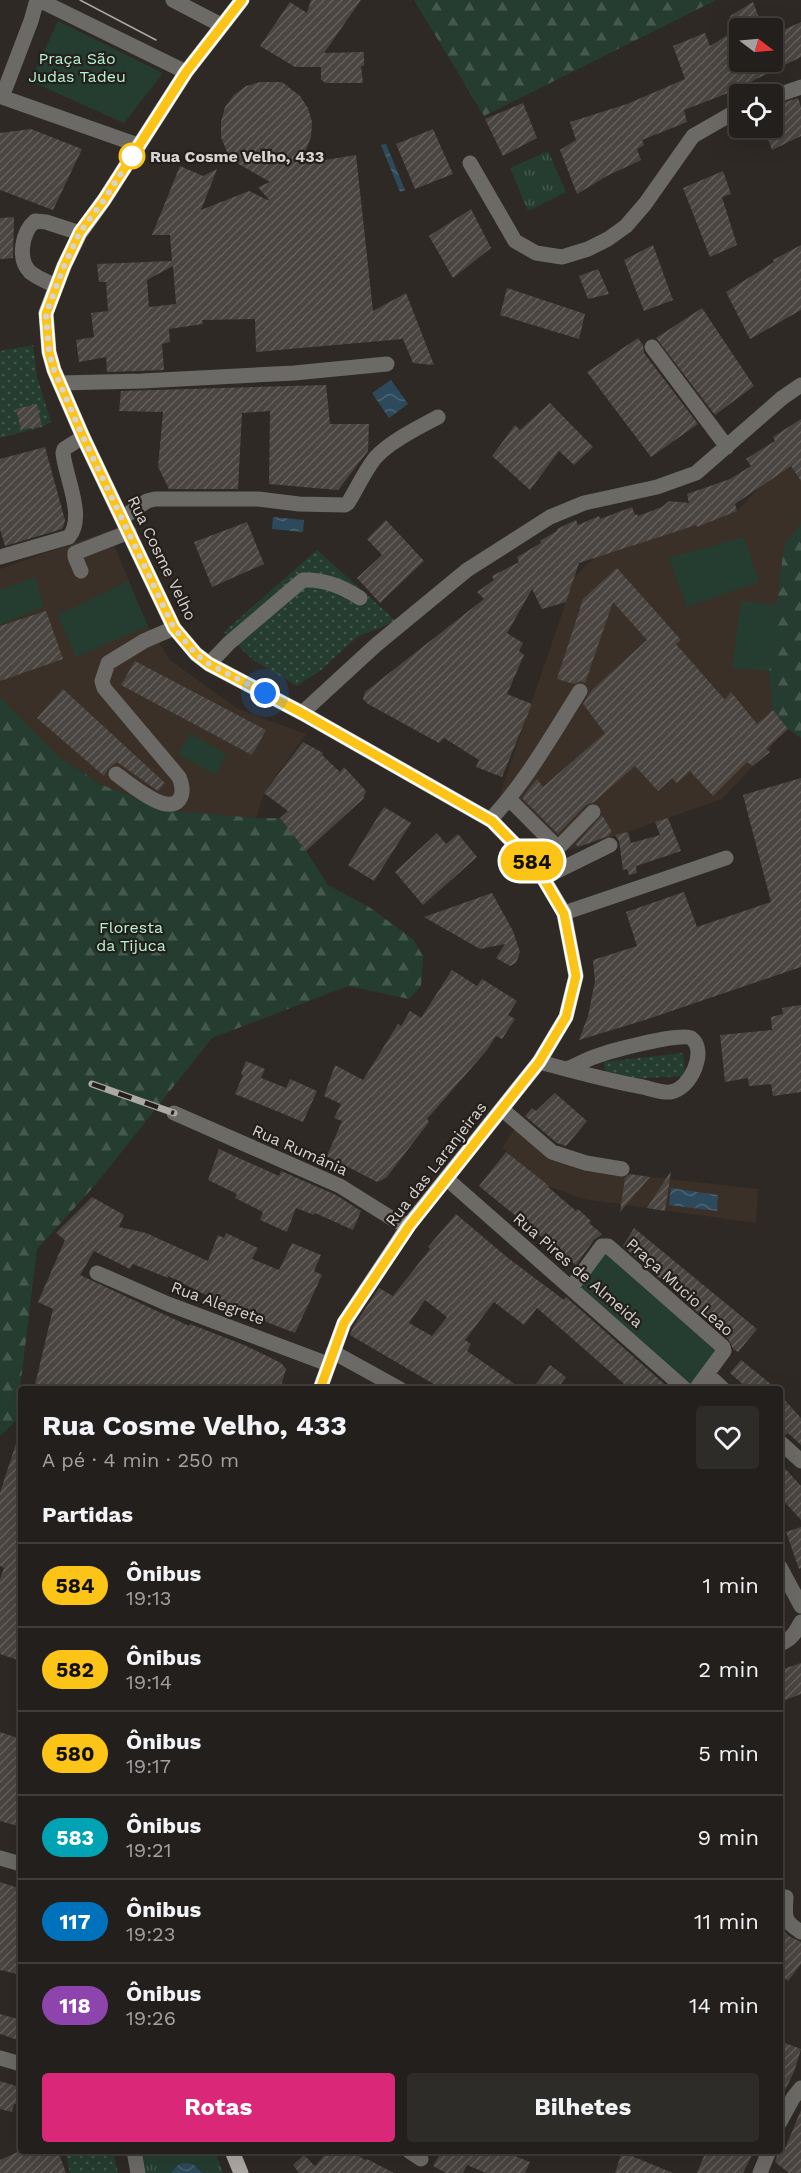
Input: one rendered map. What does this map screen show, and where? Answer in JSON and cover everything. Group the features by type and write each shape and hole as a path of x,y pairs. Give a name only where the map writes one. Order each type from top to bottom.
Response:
{"main road":[{"name":"Rua Cosme Velho","path":"242,0 186,72 104,200 80,232 46,314 49,352 83,437 174,628 196,654 209,664 302,713 490,820 517,845 540,872 564,914 576,976 566,1017 539,1062"},
{"name":"Rua das Laranjeiras","path":"321,1386 344,1323 409,1226 539,1062"},
{"path":"233,2154 241,2173"}],"street":[{"path":"138,145 1,98 38,0 186,72"},
{"path":"173,0 221,25"},
{"path":"783,93 801,87"},
{"path":"470,163 514,240 536,253 562,257 598,244 626,226 645,204 693,135 729,115"},
{"path":"56,286 32,274 25,266 23,253 28,227 35,221 80,232"},
{"path":"652,347 728,447"},
{"path":"60,383 294,373 387,364"},
{"path":"302,713 376,645 467,570 550,517 584,503 657,486 696,473 782,398 801,386"},
{"path":"81,571 75,553 126,525 147,501 155,499 258,499 299,504 345,505 374,460 382,452 420,426 438,417"},
{"path":"0,558 69,537 73,532 76,514 63,453 64,449 83,437"},
{"path":"209,664 237,636 303,580 318,579 347,589 360,598"},
{"path":"116,774 159,803 172,805 181,796 182,785 179,777 126,717 104,688 102,681 108,663 144,641 174,628"},
{"path":"490,820 509,799 580,691"},
{"path":"509,799 556,846 561,845 593,812"},
{"path":"540,872 552,844"},
{"path":"540,872 610,845"},
{"path":"564,914 726,858"},
{"path":"539,1062 567,1070 624,1084 670,1092 683,1088 691,1078 697,1063 696,1044 691,1038 682,1036 667,1038 597,1055 567,1070"},
{"path":"503,1110 552,1152 585,1163 622,1169"},
{"name":"Rua Rumânia","path":"174,1113 340,1186 396,1221 409,1226"},
{"name":"Rua Pires de Almeida","path":"447,1179 682,1386"},
{"name":"Praça Mucio Leao","path":"571,1288 602,1246 608,1246 723,1347 724,1351 707,1374"},
{"name":"Rua Alegrete","path":"97,1273 168,1304 331,1358 393,1386"},
{"path":"698,1386 707,1374 720,1386"},
{"path":"783,1445 801,1461"},
{"path":"783,1573 801,1606"},
{"path":"783,1642 794,1635 801,1622"},
{"path":"0,1858 18,1863"},
{"path":"801,1904 783,1896 785,1919 790,1926 801,1932"},
{"path":"0,2058 18,2063"},
{"path":"783,2116 801,2088"},
{"path":"760,2173 768,2154"}],"shaded area":[{"path":"791,466 795,472 801,469 801,524 786,545 769,671 773,710 788,729 772,744 770,752 753,766 722,799 628,832 552,855 499,798 574,578 594,558 694,525 697,527 737,511 762,485"},
{"path":"108,531 148,626 170,660 238,709 306,734 264,793 256,818 165,810 102,785 59,757 0,697 0,569"},
{"path":"522,1118 581,1169 758,1189 756,1223 583,1199 549,1186 502,1148"}],"green space":[{"path":"414,0 716,0 484,116"},
{"name":"Praça São Judas Tadeu","path":"58,21 163,73 124,123 30,81"},
{"path":"548,151 566,192 528,211 510,168"},
{"path":"33,345 37,377 51,422 42,427 0,438 0,351"},
{"path":"801,523 801,738 788,729 773,710 769,671 784,545"},
{"path":"744,537 759,582 687,607 669,558"},
{"path":"317,550 396,621 357,637 321,670 297,686 253,660 224,632"},
{"path":"35,577 44,606 0,625 0,590"},
{"path":"128,581 148,626 76,657 58,615"},
{"path":"741,601 778,605 769,671 732,668"},
{"name":"Floresta da Tijuca","path":"0,697 59,757 102,785 165,810 280,818 306,851 328,885 369,907 413,939 423,956 421,986 409,999 348,986 212,1038 96,1184 37,1249 20,1386 18,1386 16,1421 0,1436"},
{"path":"190,733 226,754 216,775 178,754"},
{"path":"683,1053 685,1076 626,1079 606,1075 604,1062"},
{"path":"608,1250 727,1353 692,1386 685,1386 572,1293"},
{"path":"66,2154 114,2154 118,2173 70,2173"},
{"path":"142,2154 216,2154 223,2173 142,2173 140,2160"}],"water":[{"path":"386,144 405,190 400,192 381,145"},
{"path":"391,380 408,404 389,418 372,393"},
{"path":"273,517 304,520 303,532 272,529"},
{"path":"671,1188 718,1195 717,1211 669,1205"},
{"path":"183,2163 193,2164 202,2173 171,2173"}],"building":[{"path":"311,0 361,0 324,53 364,52 364,66 361,66 363,83 326,83 321,80 321,67 295,67 260,46 290,2 307,13"},
{"path":"753,2 759,18 731,18 730,16"},
{"path":"801,22 801,57 783,66 783,30"},
{"path":"705,33 710,46 729,34 729,72 771,72 746,84 729,84 729,93 684,110 687,122 642,140 644,145 637,149 641,160 607,176 577,194 560,150 576,140 570,122 627,104 685,79 673,46"},
{"path":"260,82 282,82 300,96 308,108 312,122 311,137 300,164 356,155 373,311 406,293 434,365 413,363 403,339 256,352 255,319 202,320 203,324 169,329 170,342 162,344 164,370 107,372 106,357 79,362 76,340 94,337 91,313 108,311 106,282 99,282 97,264 172,261 170,235 152,235 180,166 203,176 217,169 201,210 249,191 270,201 258,187 270,182 237,163 227,152 221,137 221,122 225,107 234,95 246,86","holes":["173,266 176,304 149,307 147,280"]},
{"path":"798,98 801,107 801,136 772,150 768,138 783,138 783,103"},
{"path":"523,103 537,138 503,156 485,119"},
{"path":"31,129 82,149 53,210 0,190 0,133"},
{"path":"433,129 453,174 415,189 396,144"},
{"path":"723,171 731,194 722,197 737,245 710,257 683,188"},
{"path":"471,209 491,248 453,278 429,236"},
{"path":"14,217 13,258 0,259 0,218"},
{"path":"653,245 673,300 644,311 624,260"},
{"path":"801,245 801,310 750,339 726,292 774,262 773,260"},
{"path":"598,269 609,294 588,299 579,276"},
{"path":"507,288 585,314 579,339 500,315"},
{"path":"702,308 754,386 715,415 656,338"},
{"path":"638,338 643,345 644,353 698,424 651,457 587,372"},
{"path":"326,385 330,424 369,424 368,451 338,490 269,484 270,411 242,413 238,489 169,489 158,467 163,412 119,411 121,391"},
{"path":"550,403 593,447 574,465 559,451 530,490 492,456 515,425 520,430"},
{"path":"37,404 42,427 21,429 16,409"},
{"path":"801,419 801,481 791,466 735,504 737,511 697,527 696,525 579,563 566,602 542,609 532,589 507,633 523,643 519,651 524,655 507,694 532,704 502,777 476,767 479,760 444,738 439,743 368,704 363,699 365,692 484,599 477,592 494,580 492,576 519,562 517,557 541,543 540,541 557,529 576,520 578,525 599,516 600,519 632,507 635,515 638,516 662,507 669,501 689,503 687,494 730,479 751,466 746,459 775,441 773,437"},
{"path":"45,447 65,520 64,525 62,529 5,546 0,529 0,459"},
{"path":"386,520 424,561 380,603 357,578 382,555 367,539"},
{"path":"247,522 264,564 212,587 194,542"},
{"path":"617,568 681,640 676,644 725,700 731,692 757,724 773,710 788,729 766,749 770,752 753,766 747,762 713,796 690,771 677,783 672,778 658,791 635,766 594,802 586,805 558,834 522,798 537,779 543,787 605,733 583,704 592,690 647,640 613,602 585,683 580,681 574,684 557,679 583,599"},
{"path":"46,611 63,659 0,681 0,626"},
{"path":"135,661 266,730 252,755 121,685"},
{"path":"63,689 165,783 158,791 117,762 104,776 37,718"},
{"path":"303,742 323,753 322,755 340,772 344,767 366,791 363,799 306,851 280,818 288,811 264,793"},
{"path":"801,778 801,967 579,1040 588,1016 595,981 593,960 637,946 626,912 684,892 697,927 771,902 743,795"},
{"path":"384,807 411,823 374,881 348,865"},
{"path":"602,815 612,832 608,836 578,847 576,844"},
{"path":"668,818 681,851 636,866 637,873 629,875 627,869 623,870 619,841 615,835 628,832 631,843 660,835 655,822"},
{"path":"437,833 446,844 458,834 477,857 423,905 395,872"},
{"path":"492,893 513,931 520,952 516,963 510,966 496,958 505,944 480,949 424,917"},
{"path":"452,970 477,986 482,979 517,1001 508,1015 515,1019 502,1039 496,1036 487,1050 427,1119 429,1122 386,1178 377,1182 327,1156 342,1121 334,1118 341,1104 324,1096 335,1065 363,1080 398,1024 401,1026 410,1011 421,1018"},
{"path":"801,1005 801,1092 773,1096 771,1084 749,1086 748,1078 725,1082 720,1035 772,1030 771,1017 783,1014 782,1008"},
{"path":"246,1061 265,1069 261,1078 286,1088 290,1079 317,1091 303,1122 235,1094"},
{"path":"555,1093 587,1121 566,1146 557,1143 525,1116 532,1108 536,1111"},
{"path":"219,1149 279,1176 281,1171 336,1195 361,1211 353,1230 315,1213 314,1215 296,1208 287,1232 260,1220 263,1212 235,1198 237,1194 208,1180"},
{"path":"506,1152 576,1211 578,1209 602,1234 594,1240 576,1265 479,1186"},
{"path":"671,1171 665,1211 647,1208"},
{"path":"630,1174 650,1177 620,1212 625,1178"},
{"path":"92,1197 124,1215 119,1227 146,1233 208,1261 218,1235 224,1238 226,1233 258,1248 252,1259 279,1270 292,1243 321,1255 314,1271 322,1275 295,1333 238,1311 168,1276 168,1278 133,1264 130,1269 94,1251 80,1275 189,1326 190,1324 244,1345 281,1363 286,1369 281,1386 35,1386 53,1309 38,1302 65,1240 56,1233"},
{"path":"456,1214 508,1258 564,1300 566,1297 667,1386 627,1386 537,1308 524,1325 494,1302 465,1340 471,1344 467,1351 518,1386 437,1386 350,1335 379,1288 393,1296 430,1249 428,1247","holes":["425,1300 447,1317 432,1336 409,1323"]},
{"path":"634,1228 757,1329 738,1352 733,1349 729,1340 623,1246"},
{"path":"741,1360 773,1386 745,1386 730,1373"},
{"path":"550,1365 566,1377 559,1386 534,1386"},
{"path":"783,1398 801,1418 801,1445 788,1433 783,1434"},
{"path":"18,1437 18,1660 0,1654 0,1579 4,1568 0,1566 0,1493"},
{"path":"783,1466 801,1486 801,1520 783,1500"},
{"path":"801,1527 801,1568 799,1569 786,1532"},
{"path":"801,1663 801,1694 783,1701 783,1669"},
{"path":"0,1732 18,1738 18,1826 0,1821"},
{"path":"0,1882 18,1888 18,1974 0,1970"},
{"path":"783,1930 801,1942 801,1964 788,1981 783,1977"},
{"path":"0,2014 18,2019 18,2040 0,2034"},
{"path":"783,2042 801,2049 794,2072 783,2094"},
{"path":"0,2081 18,2087 16,2094 18,2095 18,2104 14,2104 12,2112 0,2109"},
{"path":"801,2110 801,2173 789,2173 775,2162 778,2154 783,2154"},
{"path":"18,2152 18,2154 59,2154 66,2173 0,2173 0,2160"},
{"path":"325,2154 356,2154 394,2173 299,2173 293,2165 304,2155 315,2166"},
{"path":"440,2154 516,2154 515,2156 530,2162 525,2173 486,2173 467,2165 463,2173 446,2173 433,2166"},
{"path":"621,2154 627,2154 673,2173 615,2173"},
{"path":"705,2154 752,2154 743,2173 697,2173"}],"tram line":[{"path":"80,0 156,40"}],"railway":[{"path":"92,1084 174,1113"}],"bus line":[{"name":"584","path":"242,0 186,72 104,200 80,232 46,314 49,352 54,370 83,437 174,628 191,649 209,664 302,713 492,821 536,866 564,914 576,976 566,1017 539,1062 409,1226 344,1323 321,1386"}],"place":[{"name":"Rua Cosme Velho, 433","path":"132,156"}],"route":[{"path":"132,156 80,232 64,266 46,314 49,352 54,370 83,437 174,628 191,649 209,664 265,693"}]}
